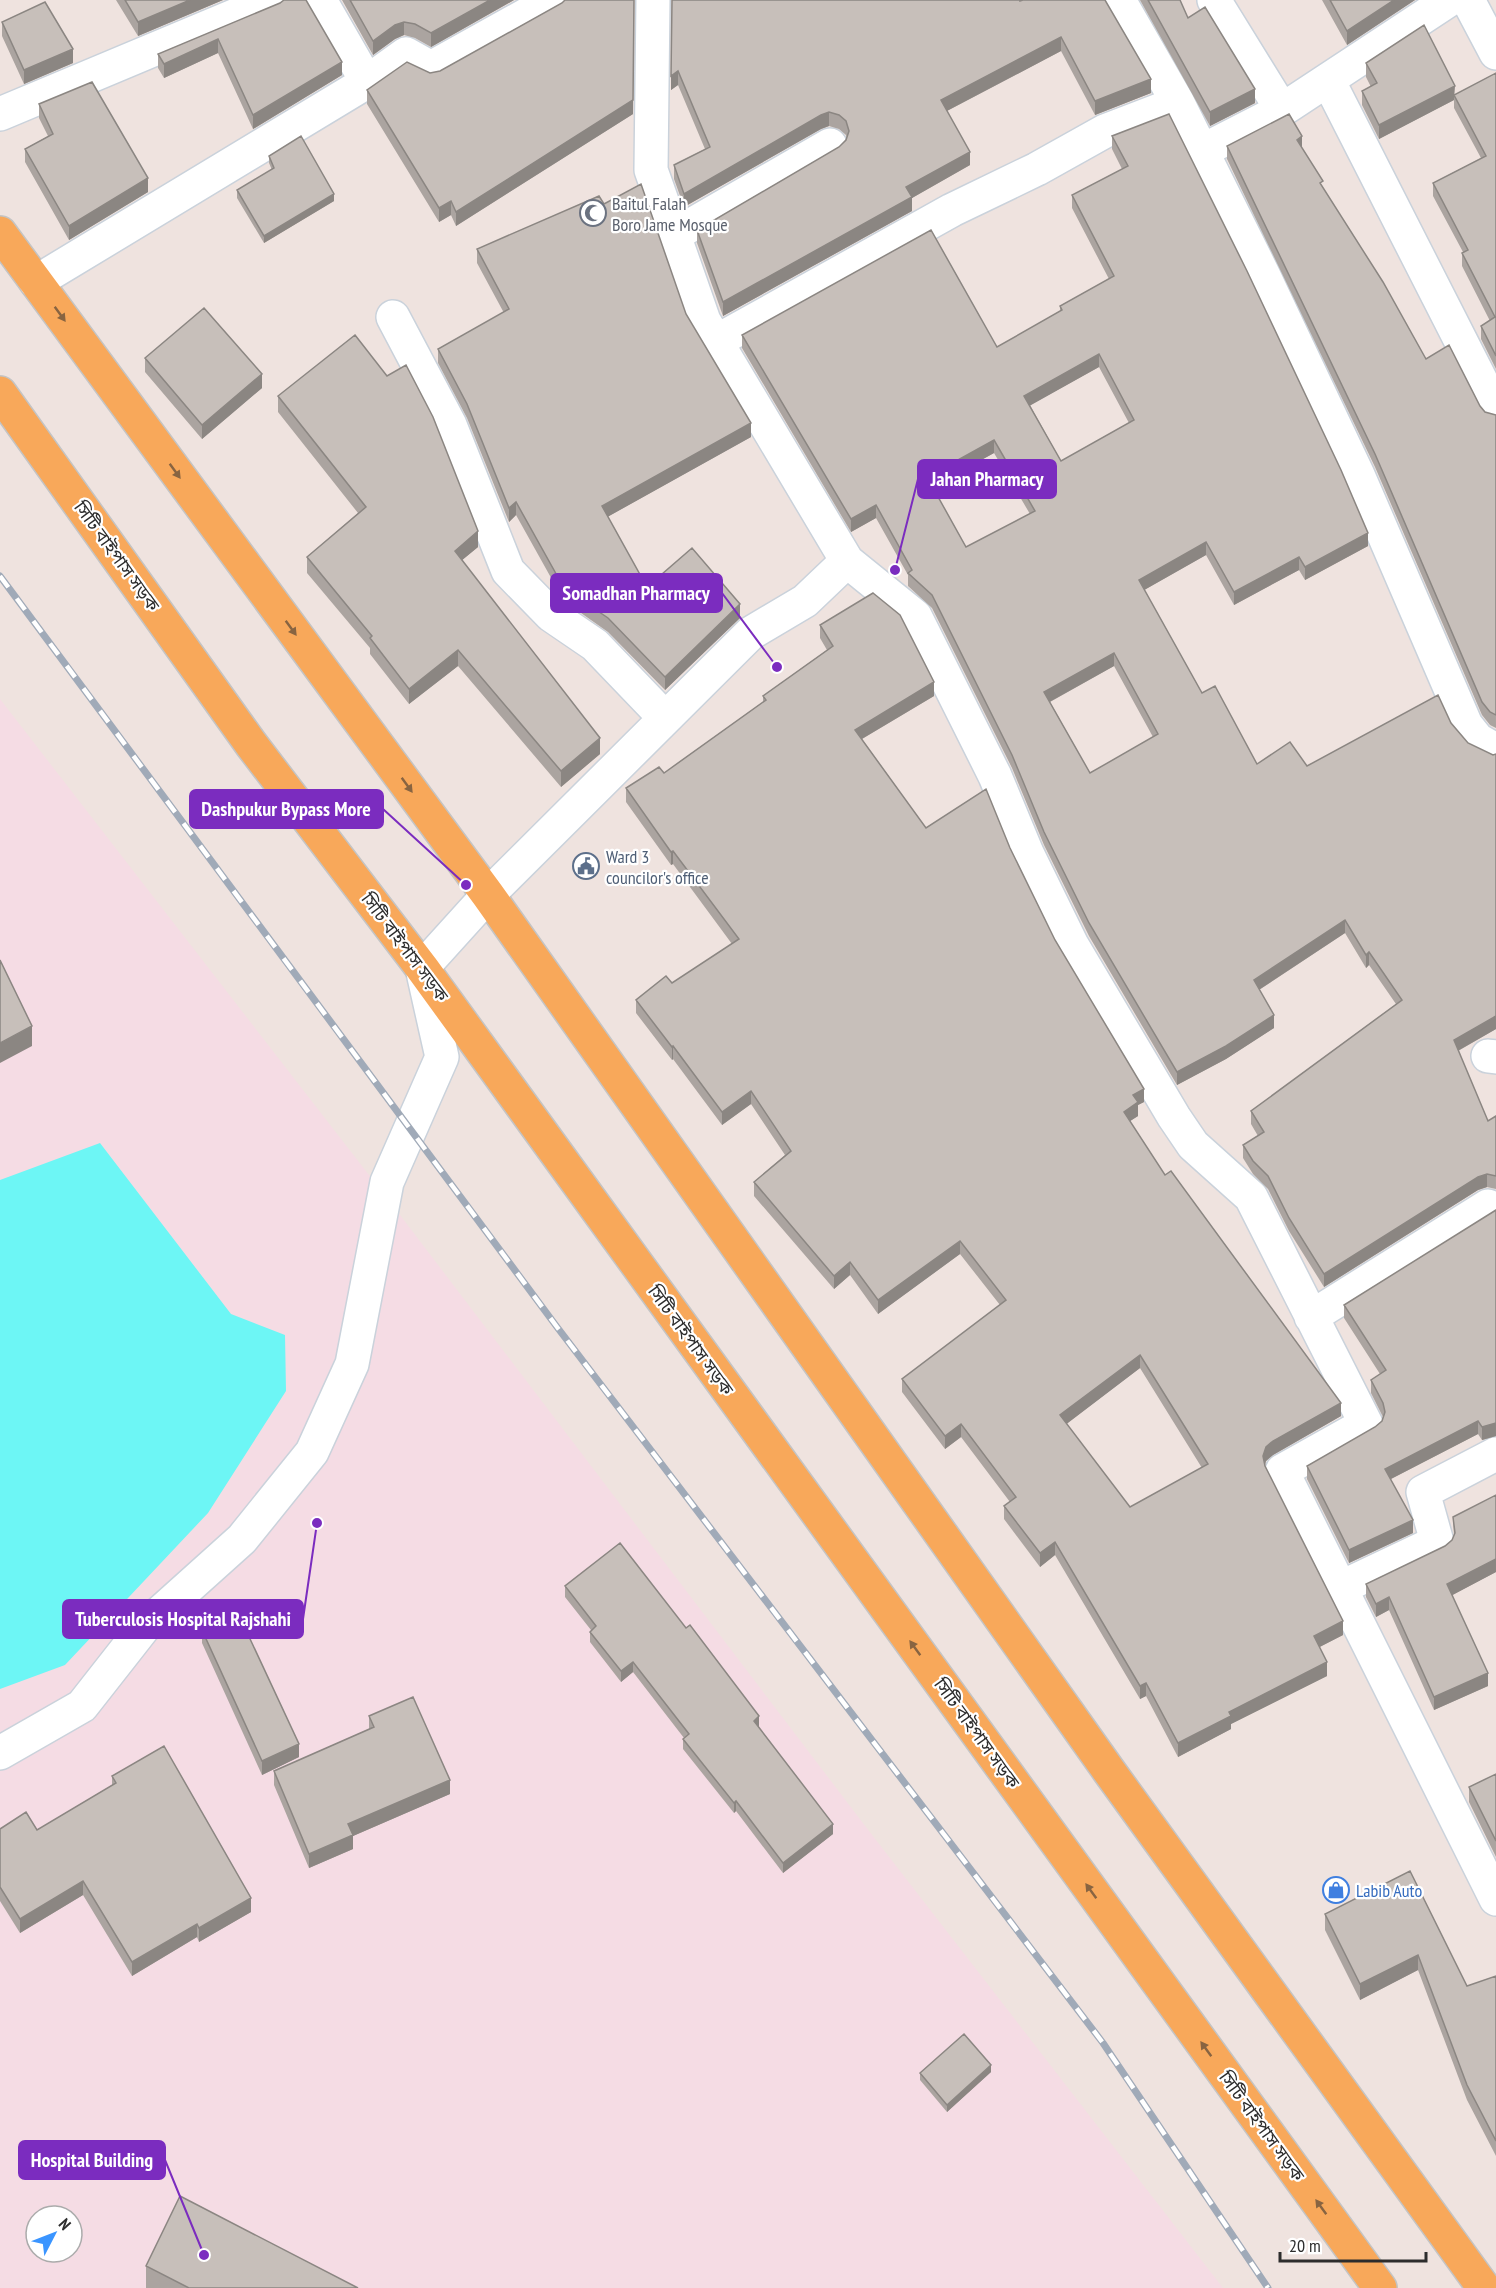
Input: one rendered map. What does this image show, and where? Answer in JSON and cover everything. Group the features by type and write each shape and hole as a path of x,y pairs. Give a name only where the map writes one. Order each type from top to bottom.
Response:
{"main road":[{"path":"0,233 488,895 1108,1771 1484,2288"},
{"name":"সিটি বাইপাস সড়ক","path":"0,393 251,744 422,968 1380,2288"}],"street":[{"path":"0,114 272,0"},
{"path":"320,0 367,82"},
{"path":"36,282 367,82 406,54 431,68 553,0"},
{"path":"653,0 651,170 705,321 847,561 915,616 995,776 1027,853 1072,945 1193,1145 1251,1197 1366,1424 1282,1471 1491,1878"},
{"path":"1119,0 1178,103 1358,475 1466,725 1478,740 1496,748"},
{"path":"1215,0 1282,110"},
{"path":"1202,151 1282,110 1449,0"},
{"path":"1468,0 1496,53"},
{"path":"1328,81 1496,410"},
{"path":"717,341 951,210 1037,169 1105,131 1178,103"},
{"path":"674,235 830,145"},
{"path":"393,317 450,425 508,571 551,615 595,645 665,718"},
{"path":"0,1752 82,1706 144,1627 243,1539 312,1452 352,1364 387,1182 442,1057 422,968 488,895 751,633 805,601 847,561"},
{"path":"1311,1317 1488,1206"},
{"path":"1341,1588 1437,1542 1423,1492 1496,1454"}],"shaded area":[{"path":"0,699 400,1215 869,1831 1223,2288 0,2288"}],"water":[{"path":"100,1143 231,1314 285,1335 286,1391 208,1513 65,1665 0,1689 0,1180"}],"building":[{"path":"125,0 190,0 138,22"},
{"path":"284,0 306,0 342,62 253,115 218,39 164,64 158,54 280,3"},
{"path":"350,0 490,0 431,33 415,24 404,22 395,25 373,41"},
{"path":"565,0 634,0 633,100 456,212 451,201 439,208 367,90 407,62 430,73 440,71"},
{"path":"672,0 1105,0 1151,79 1095,101 1061,37 941,100 970,152 906,187 912,197 723,302 697,230 839,147 846,140 849,131 846,121 839,115 829,112 821,115 684,194 674,165 710,147 678,71 671,76"},
{"path":"1148,0 1180,0 1188,18 1205,7 1255,89 1210,112"},
{"path":"1330,0 1394,0 1347,31"},
{"path":"45,2 73,49 24,70 2,22"},
{"path":"1424,25 1455,86 1379,125 1362,91 1377,83 1366,63"},
{"path":"1496,73 1496,356 1481,326 1495,317 1462,253 1468,250 1433,183 1486,156 1454,95"},
{"path":"92,82 148,178 69,226 25,149 53,134 39,104"},
{"path":"1169,114 1247,271 1341,470 1368,533 1305,567 1299,557 1234,592 1206,542 1139,580 1202,693 1215,686 1257,764 1290,742 1307,766 1438,695 1451,723 1468,743 1493,755 1496,754 1496,1016 1454,1040 1488,1121 1496,1116 1496,1176 1487,1174 1478,1177 1324,1274 1289,1218 1268,1176 1253,1161 1243,1145 1264,1132 1251,1111 1402,1000 1369,952 1366,955 1345,920 1254,980 1274,1015 1226,1046 1177,1072 1089,923 1044,832 1012,755 932,595 908,573 912,570 876,505 851,519 742,335 931,230 997,347 1062,310 1060,306 1114,276 1072,195 1128,166 1112,136","holes":["1099,354 1134,420 1061,461 1024,396","994,440 1035,511 966,547 927,477","1114,653 1158,734 1090,773 1044,692"]},
{"path":"1289,114 1302,136 1297,140 1323,181 1320,183 1383,282 1426,359 1449,345 1480,406 1485,412 1496,415 1496,715 1490,712 1482,702 1375,454 1227,146"},
{"path":"301,136 334,194 264,236 237,190 274,168 269,156"},
{"path":"641,184 686,314 751,423 602,506 647,587 692,548 740,604 665,677 608,618 564,588 516,502 509,508 467,404 438,349 509,309 477,249 599,196 604,204"},
{"path":"204,308 262,374 202,425 145,358"},
{"path":"355,335 387,376 406,365 433,417 478,531 455,551 600,738 561,771 458,650 409,689 370,638 372,636 307,557 366,507 278,396"},
{"path":"873,593 900,615 934,682 855,730 926,828 986,789 1010,848 1055,940 1144,1089 1133,1095 1138,1102 1124,1112 1165,1175 1171,1171 1341,1403 1273,1441 1266,1447 1263,1456 1265,1466 1343,1621 1314,1636 1327,1662 1229,1712 1231,1716 1178,1743 1146,1683 1140,1686 1055,1542 1040,1553 1004,1506 1016,1497 961,1424 945,1436 902,1379 1006,1300 960,1241 878,1300 850,1262 834,1276 754,1182 791,1151 751,1091 722,1112 636,1000 666,976 672,983 739,939 673,851 671,852 626,788 659,767 664,773 766,700 763,696 833,646 820,625","holes":["1140,1355 1208,1464 1130,1507 1060,1415"]},
{"path":"0,960 32,1026 0,1043"},
{"path":"1496,1210 1496,1423 1482,1427 1478,1421 1385,1469 1413,1520 1349,1550 1307,1466 1382,1421 1385,1412 1383,1403 1371,1380 1386,1370 1344,1305"},
{"path":"1496,1495 1496,1559 1447,1584 1488,1673 1434,1697 1389,1597 1376,1604 1366,1584 1445,1546 1452,1540 1455,1533 1453,1517"},
{"path":"620,1543 686,1628 690,1625 759,1716 754,1721 833,1824 783,1863 736,1801 734,1803 683,1739 689,1734 633,1662 621,1671 590,1632 596,1626 565,1586"},
{"path":"238,1613 299,1744 262,1761 202,1630"},
{"path":"413,1697 450,1780 348,1824 353,1835 309,1854 274,1771 374,1727 369,1716"},
{"path":"164,1746 251,1898 199,1928 197,1924 132,1962 83,1881 20,1919 0,1887 0,1829 26,1812 37,1830 116,1783 112,1776"},
{"path":"1496,1774 1496,1841 1469,1787"},
{"path":"1410,1871 1467,1986 1496,1976 1496,2141 1467,2085 1418,1955 1360,1984 1325,1914"},
{"path":"964,2034 991,2065 947,2105 920,2073"},
{"path":"180,2196 358,2288 189,2288 146,2266"}],"railway":[{"path":"0,576 557,1327 1103,2043 1268,2288"}],"place":[{"name":"Baitul Falah Boro Jame Mosque","path":"593,213"},
{"name":"Jahan Pharmacy","path":"895,570"},
{"name":"Somadhan Pharmacy","path":"777,667"},
{"name":"Ward 3 councilor's office","path":"586,866"},
{"name":"Dashpukur Bypass More","path":"466,885"},
{"name":"Tuberculosis Hospital Rajshahi","path":"317,1523"},
{"name":"Labib Auto","path":"1336,1890"},
{"name":"Hospital Building","path":"204,2255"}]}
